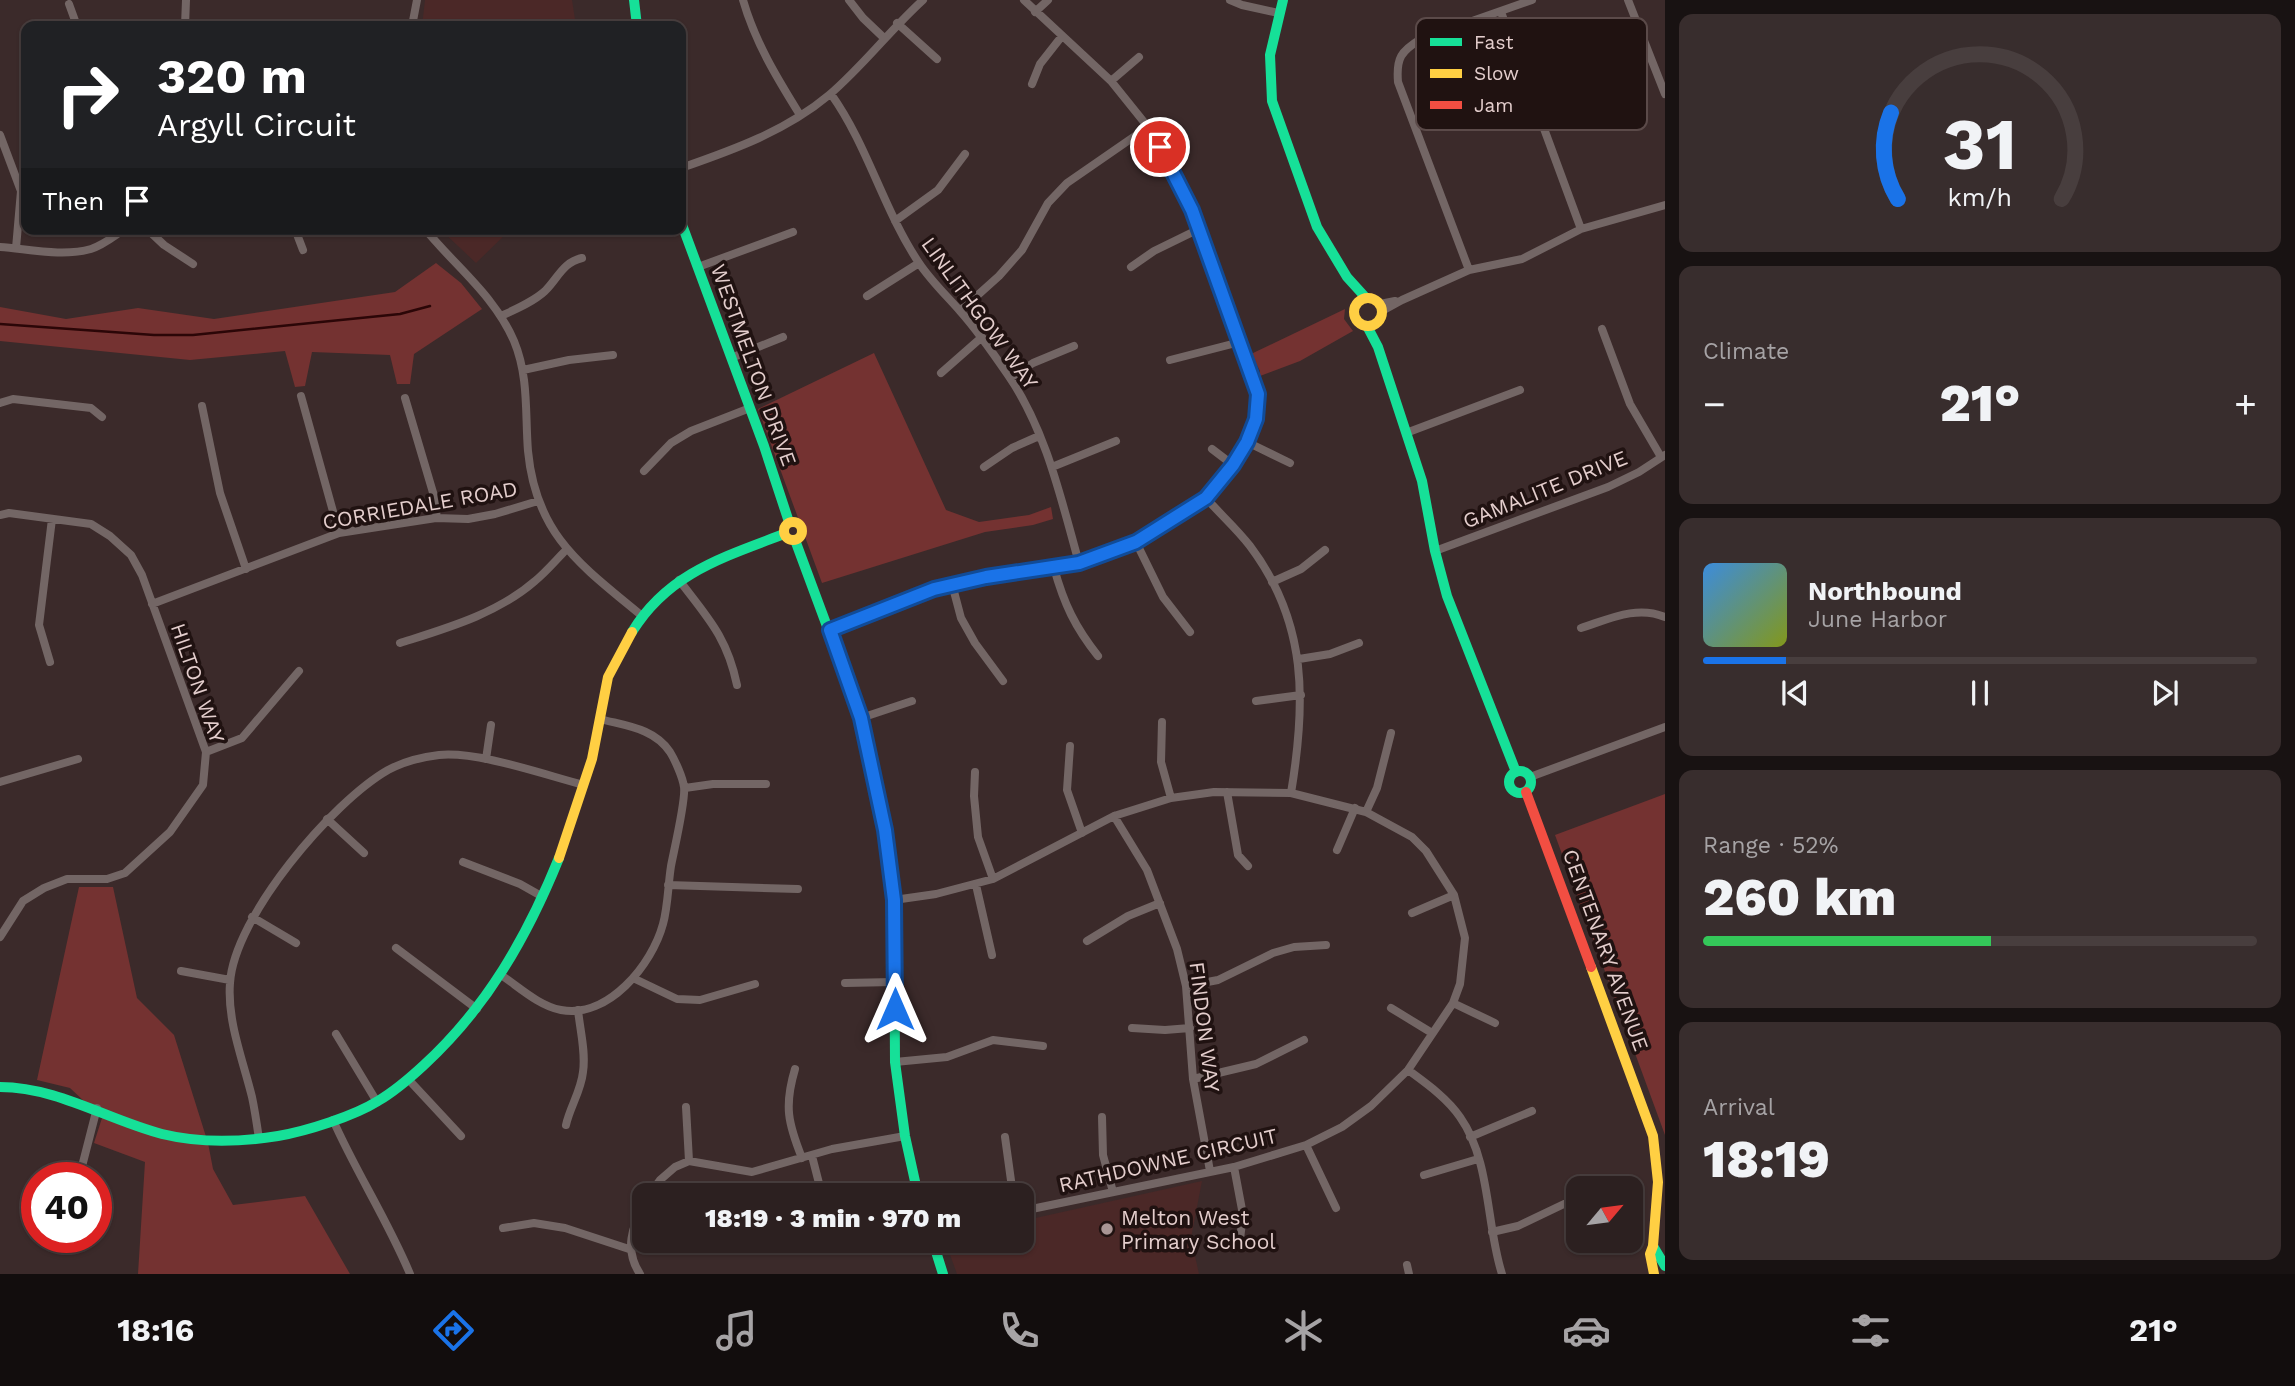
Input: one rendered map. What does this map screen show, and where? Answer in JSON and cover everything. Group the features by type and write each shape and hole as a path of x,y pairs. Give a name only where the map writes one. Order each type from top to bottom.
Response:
{"street":[{"path":"185,21 186,0"},
{"path":"413,21 417,0"},
{"path":"634,0 637,21"},
{"path":"743,0 766,60 800,115"},
{"path":"849,0 884,38"},
{"path":"686,166 752,142 831,94 897,23 923,0"},
{"path":"830,630 952,584 1079,563 1136,542 1206,498 1233,465 1247,442 1256,419 1258,394 1199,229 1172,168 1148,127 1111,81 1024,0"},
{"path":"1035,12 1048,0"},
{"path":"1230,0 1278,13"},
{"path":"1283,0 1270,55 1272,102 1317,227 1362,301"},
{"path":"1483,18 1532,0"},
{"path":"1628,0 1635,18"},
{"path":"69,4 75,21"},
{"path":"1501,12 1503,18"},
{"path":"897,23 937,59"},
{"path":"1032,84 1040,64 1062,36"},
{"path":"1416,42 1405,48 1396,66 1398,82 1416,130"},
{"path":"1647,48 1665,94"},
{"path":"1111,81 1139,57"},
{"name":"LINLITHGOW WAY","path":"831,94 850,121 895,221 919,263 982,337 1010,378 1052,467 1079,563"},
{"path":"960,311 999,276 1022,250 1048,203 1067,183 1148,127"},
{"path":"1416,130 1469,271"},
{"path":"1545,130 1581,229"},
{"path":"0,135 21,191 16,248"},
{"path":"895,221 938,190 965,153"},
{"path":"1516,772 1447,596 1422,481 1372,324 1381,308 1469,271 1522,259 1581,229 1665,205"},
{"path":"1131,267 1154,251 1199,229"},
{"path":"698,267 793,232"},
{"path":"0,247 67,252 90,249 117,235"},
{"path":"154,235 193,264"},
{"path":"297,235 303,250"},
{"path":"431,235 483,290 501,316 513,341 523,370 528,450 538,500 566,550 602,585 642,616"},
{"name":"WESTMELTON DRIVE","path":"686,235 789,522"},
{"path":"501,316 546,290 563,266 582,257"},
{"path":"867,296 919,263"},
{"path":"1362,301 1374,299 1381,308"},
{"path":"1362,301 1355,316 1358,321 1372,324"},
{"path":"1602,329 1630,404 1663,456"},
{"path":"731,358 783,337"},
{"path":"941,373 982,337"},
{"path":"1170,360 1240,342"},
{"path":"1010,378 1033,363 1074,346"},
{"path":"523,370 569,360 613,355"},
{"path":"1406,433 1520,390"},
{"path":"301,396 339,533"},
{"path":"405,398 437,506 436,518"},
{"path":"0,403 13,399 91,408 102,417"},
{"path":"202,406 220,493 246,569"},
{"path":"644,471 671,443 691,431 750,408"},
{"path":"984,467 1012,448 1039,436"},
{"path":"1052,467 1116,441"},
{"path":"1247,442 1290,463"},
{"path":"1212,449 1233,465"},
{"name":"GAMALITE DRIVE","path":"1436,551 1608,487 1639,472 1663,456"},
{"path":"1206,498 1250,547 1272,582 1288,620 1299,659 1301,695 1299,747 1291,793"},
{"name":"CORRIEDALE ROAD","path":"152,604 339,533 436,518 468,519 495,514 538,500"},
{"name":"HILTON WAY","path":"0,515 9,513 91,524 110,536 131,555 142,575 206,752 203,785 170,832 125,873 107,879 67,879 44,888 23,901 0,937"},
{"path":"50,662 39,625 52,519"},
{"path":"789,522 798,523 802,534 795,540 790,540 783,534 784,527 789,522"},
{"path":"0,1087 15,1087 97,1108 163,1134 217,1141 259,1139 305,1131 377,1102 408,1079 453,1038 501,975 543,897 566,840 584,785 608,677 642,616 679,580 709,562 783,534"},
{"path":"795,540 861,718 885,830 894,900 895,1062 905,1136 915,1183"},
{"path":"1136,542 1163,597 1190,632"},
{"path":"400,643 482,615 509,600 535,582 566,550"},
{"path":"1272,582 1301,569 1325,550"},
{"path":"1054,568 1062,598 1078,632 1098,656"},
{"path":"679,580 725,644 732,659 737,685"},
{"path":"952,584 961,618 975,643 1003,681"},
{"path":"1581,628 1638,611 1665,617"},
{"path":"1299,659 1330,654 1359,643"},
{"path":"206,752 242,738 299,671"},
{"path":"1256,701 1301,695"},
{"path":"861,718 912,701"},
{"path":"501,975 543,1004 561,1010 578,1010 611,997 633,978 651,955 663,924 685,788 670,752 650,732 600,719"},
{"path":"1162,722 1161,762 1171,797"},
{"path":"486,759 491,725"},
{"path":"1530,777 1665,727"},
{"path":"1366,812 1377,788 1391,733"},
{"path":"1070,746 1067,790 1082,833"},
{"path":"259,1139 253,1098 241,1060 230,1000 234,961 252,917 264,897 327,819 368,783 390,769 410,761 440,755 486,759 584,785"},
{"path":"0,782 78,759"},
{"path":"975,772 974,796 978,837 993,879"},
{"path":"1516,772 1526,772 1530,777 1532,784 1526,792 1519,794 1510,787 1510,777 1516,772"},
{"path":"685,788 713,784 766,784"},
{"path":"1227,792 1238,855 1248,866"},
{"name":"RATHDOWNE CIRCUIT","path":"894,900 936,894 993,879 1114,816 1171,797 1227,792 1291,793 1366,812 1412,837 1426,851 1454,895 1465,939 1460,984 1453,1003 1408,1070 1371,1106 1342,1127 1306,1145 1234,1167 1034,1208"},
{"name":"CENTENARY AVENUE","path":"1526,792 1653,1136 1658,1182 1650,1254 1654,1274"},
{"path":"1337,850 1355,808"},
{"name":"FINDON WAY","path":"1114,816 1147,870 1177,949 1186,986 1193,1079 1210,1171"},
{"path":"327,819 364,853"},
{"path":"463,862 520,884 543,897"},
{"path":"668,885 798,889"},
{"path":"976,885 992,955"},
{"path":"1412,913 1454,895"},
{"path":"1087,941 1128,916 1160,903"},
{"path":"252,917 296,943"},
{"path":"1186,986 1218,980 1273,953 1294,947 1326,945"},
{"path":"396,948 477,1009"},
{"path":"181,971 230,980"},
{"path":"633,978 677,999 700,1000 755,984"},
{"path":"845,983 894,982"},
{"path":"1453,1003 1495,1023"},
{"path":"1391,1008 1432,1033"},
{"path":"566,1125 583,1072 578,1010"},
{"path":"1132,1028 1190,1028"},
{"path":"336,1034 377,1102"},
{"path":"895,1062 947,1057 993,1040 1043,1046"},
{"path":"1193,1079 1256,1065 1304,1040"},
{"path":"795,1069 787,1110 802,1158"},
{"path":"1408,1070 1443,1097 1461,1118 1470,1137 1487,1193 1492,1232 1502,1274"},
{"path":"408,1079 461,1136"},
{"path":"686,1107 690,1161"},
{"path":"83,1162 97,1108"},
{"path":"1470,1137 1532,1111"},
{"path":"1102,1117 1103,1155 1113,1192"},
{"path":"333,1120 347,1152 397,1243 410,1274"},
{"path":"658,1183 675,1167 690,1161 752,1172 832,1149 905,1136"},
{"path":"1005,1137 1011,1183"},
{"path":"1306,1145 1336,1208"},
{"path":"813,1156 819,1183"},
{"path":"1424,1175 1478,1159"},
{"path":"1234,1167 1243,1214 1240,1239"},
{"path":"1492,1232 1518,1226 1564,1204"},
{"path":"503,1228 534,1223 565,1228 629,1249"},
{"path":"632,1233 629,1249 640,1274"},
{"path":"1653,1246 1665,1266"},
{"path":"935,1253 943,1274"}],"shaded area":[{"path":"425,0 572,0 575,21 423,21"},
{"path":"446,235 505,235 476,263"},
{"path":"436,263 461,283 482,309 414,354 410,384 397,384 390,355 312,352 305,386 295,387 285,351 190,360 0,341 0,307 66,319 138,308 214,319 395,292"},
{"path":"1345,309 1344,319 1353,331 1300,361 1260,376 1251,354"},
{"path":"874,353 946,510 979,522 1029,515 1051,507 1053,519 1033,525 985,532 822,583 758,409"},
{"path":"1665,794 1665,1135 1555,835"},
{"path":"79,887 113,887 137,998 174,1035 208,1143 213,1169 233,1205 305,1196 350,1274 138,1274 145,1162 94,1143 102,1118 70,1088 37,1080"},
{"name":"Melton West Primary School","path":"1202,1181 1191,1238 1199,1274 957,1274 949,1253 1034,1253 1034,1218"}],"waterway":[{"path":"0,324 154,335 193,335 400,314 430,306"}],"traffic: fast":[{"path":"634,0 636,21"},
{"path":"1283,0 1270,55 1272,101 1317,227 1347,277 1366,298"},
{"path":"686,235 764,446 789,522"},
{"path":"1367,326 1378,347 1422,481 1435,551 1447,596 1516,772"},
{"path":"632,632 646,612 680,581 719,560 784,534"},
{"path":"795,540 861,718 885,830 894,900 895,1062 905,1136 915,1183"},
{"path":"1520,771 1528,774 1531,782 1528,790 1520,793 1512,790 1509,782 1512,774 1520,771"},
{"path":"0,1087 42,1092 162,1134 205,1140 278,1136 316,1127 356,1112 384,1097 408,1079 447,1043 467,1019 486,995 519,943 559,858"},
{"path":"1653,1246 1665,1266"},
{"path":"936,1253 943,1274"}],"traffic: slow":[{"path":"1368,298 1378,302 1382,312 1378,322 1368,326 1358,322 1354,312 1358,302 1368,298"},
{"path":"789,522 797,522 802,531 800,538 789,540 784,535 784,527 789,522"},
{"path":"559,858 592,759 608,677 632,632"},
{"path":"1591,967 1653,1136 1658,1182 1650,1254 1654,1274"}],"traffic: jam":[{"path":"1526,792 1591,967"}],"place":[{"name":"Melton West Primary School","path":"1107,1229"}],"route":[{"path":"895,1009 894,900 885,830 861,718 830,630 934,589 986,577 1079,563 1136,542 1206,498 1233,465 1247,442 1256,419 1258,394 1192,210 1160,147"}]}
